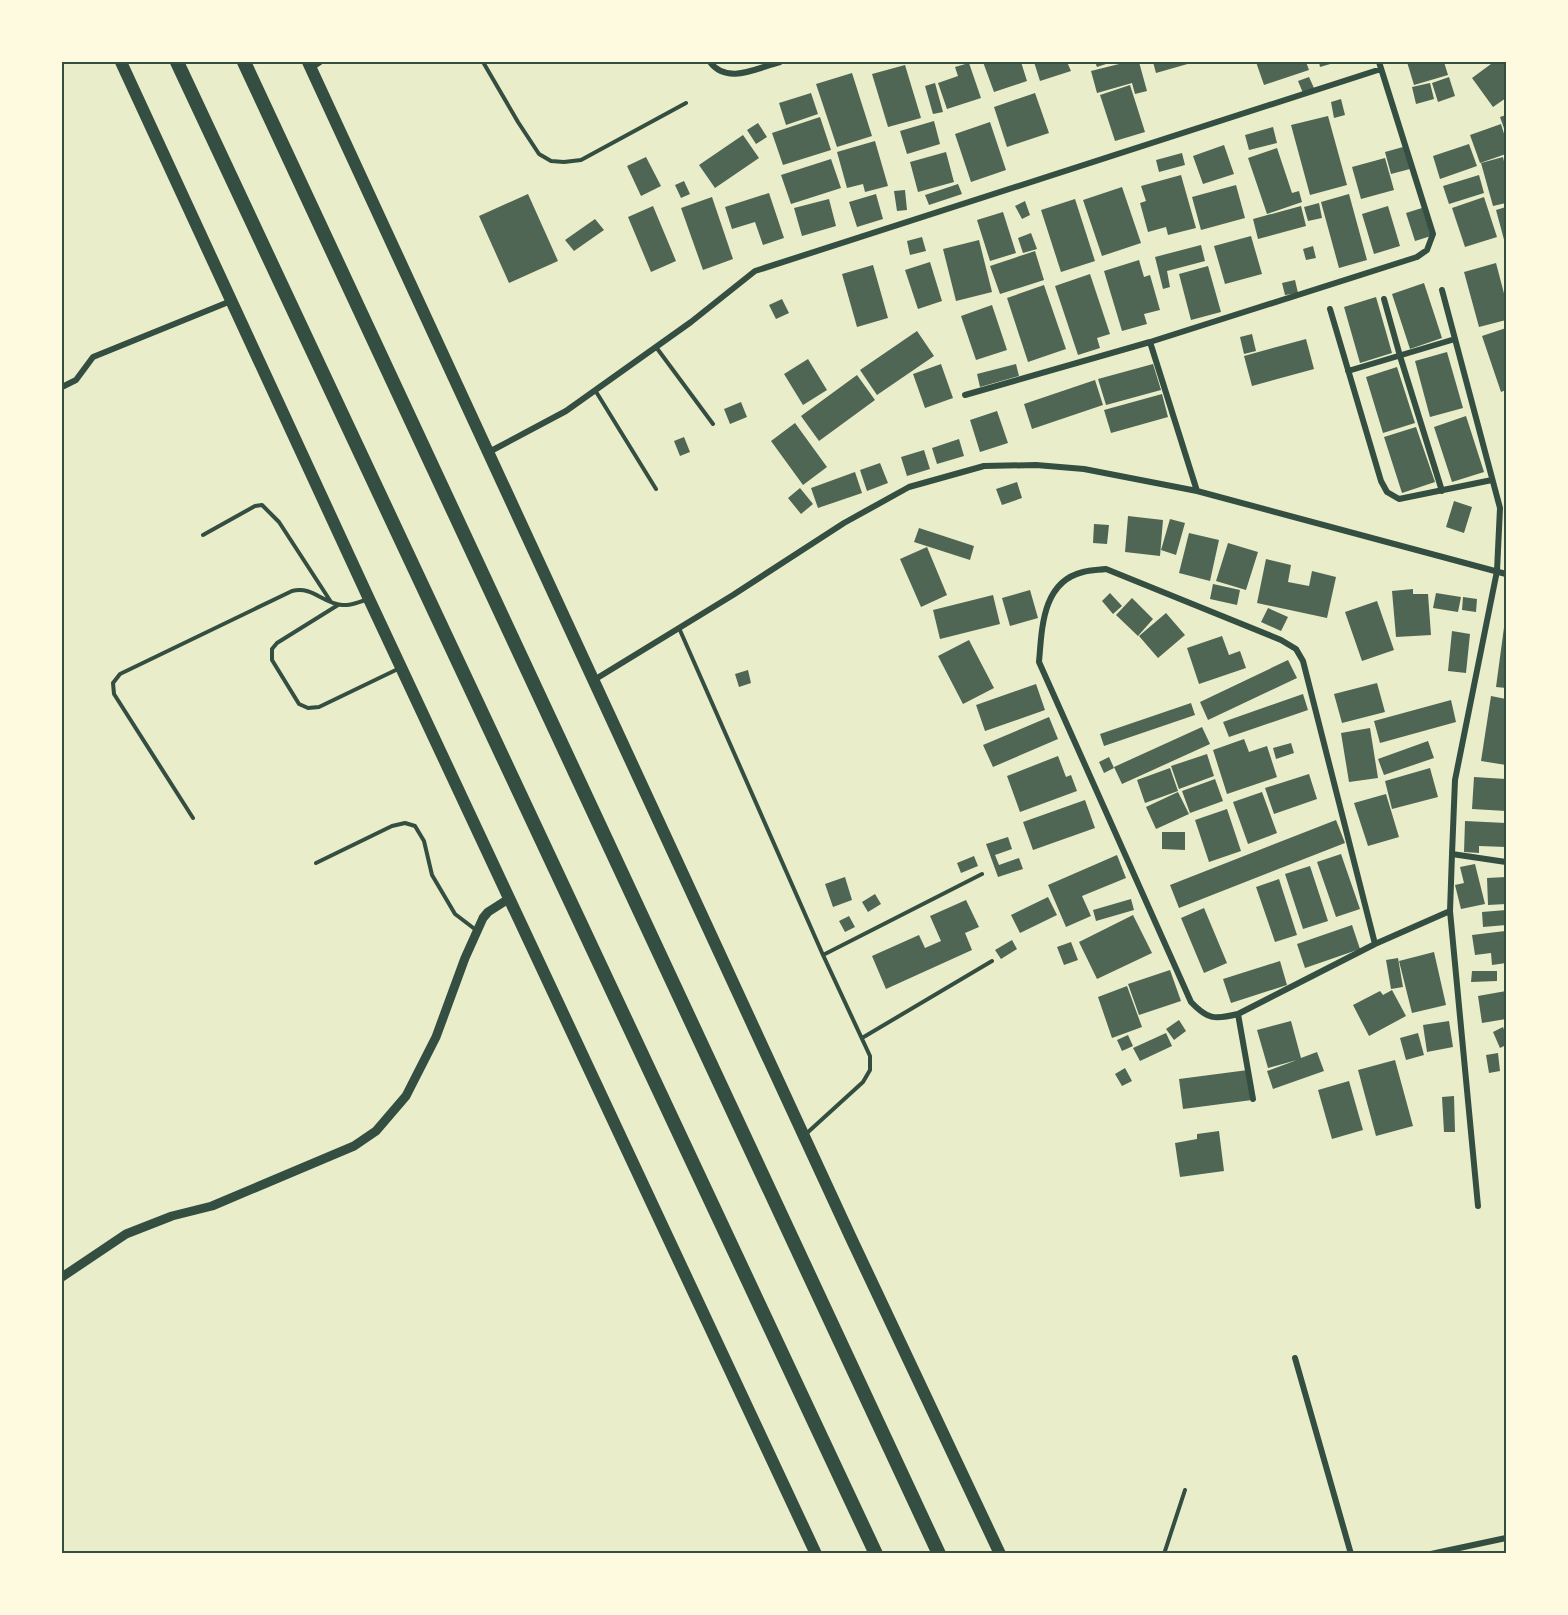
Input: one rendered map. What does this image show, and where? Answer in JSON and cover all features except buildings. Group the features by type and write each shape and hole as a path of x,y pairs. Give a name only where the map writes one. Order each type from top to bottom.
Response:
{"highway":[{"path":"121,62 816,1554"},
{"path":"177,62 876,1554"},
{"path":"244,62 939,1554"},
{"path":"313,64 804,1136 1000,1554"}],"street":[{"path":"711,62 715,68 731,75 780,62"},
{"path":"965,395 1150,342 1417,257 1428,250 1433,234 1379,62"},
{"path":"489,452 566,411 691,322 755,271 1381,69"},
{"path":"1442,290 1500,508 1497,571 1455,780 1450,911 1478,1206"},
{"path":"1384,299 1442,490"},
{"path":"62,387 76,380 93,357 231,301"},
{"path":"1330,309 1381,481 1387,492 1399,499 1492,480"},
{"path":"1348,371 1455,339"},
{"path":"1150,342 1197,491"},
{"path":"594,680 844,523 909,487 984,466 1036,465 1072,468 1197,491 1506,574"},
{"path":"1375,944 1303,661 1296,649 1281,640 1106,569 1081,572 1060,584 1047,603 1039,662 1191,1002 1204,1016 1222,1018 1238,1014 1375,944 1450,911"},
{"path":"1452,854 1506,862"},
{"path":"62,1277 126,1234 172,1216 212,1206 354,1146 376,1131 406,1096 436,1037 476,931 488,912 510,898"},
{"path":"1238,1014 1253,1100"},
{"path":"1295,1358 1351,1554"},
{"path":"1431,1554 1506,1538"}],"lane":[{"path":"483,62 539,154 551,160 564,162 581,160 686,103"},
{"path":"656,347 713,424"},
{"path":"595,390 656,489"},
{"path":"203,535 255,506 262,505 279,522 332,602"},
{"path":"193,818 114,694 114,683 120,674 292,591 301,589 309,591 345,606 369,598"},
{"path":"339,605 277,643 272,650 272,660 299,704 308,708 319,706 402,668"},
{"path":"679,628 823,956 870,1056 870,1070 863,1082 804,1136"},
{"path":"316,864 392,826 405,823 416,826 424,841 432,874 455,914 476,931"},
{"path":"823,956 982,874"},
{"path":"862,1038 992,960"},
{"path":"1164,1554 1185,1490"}]}
